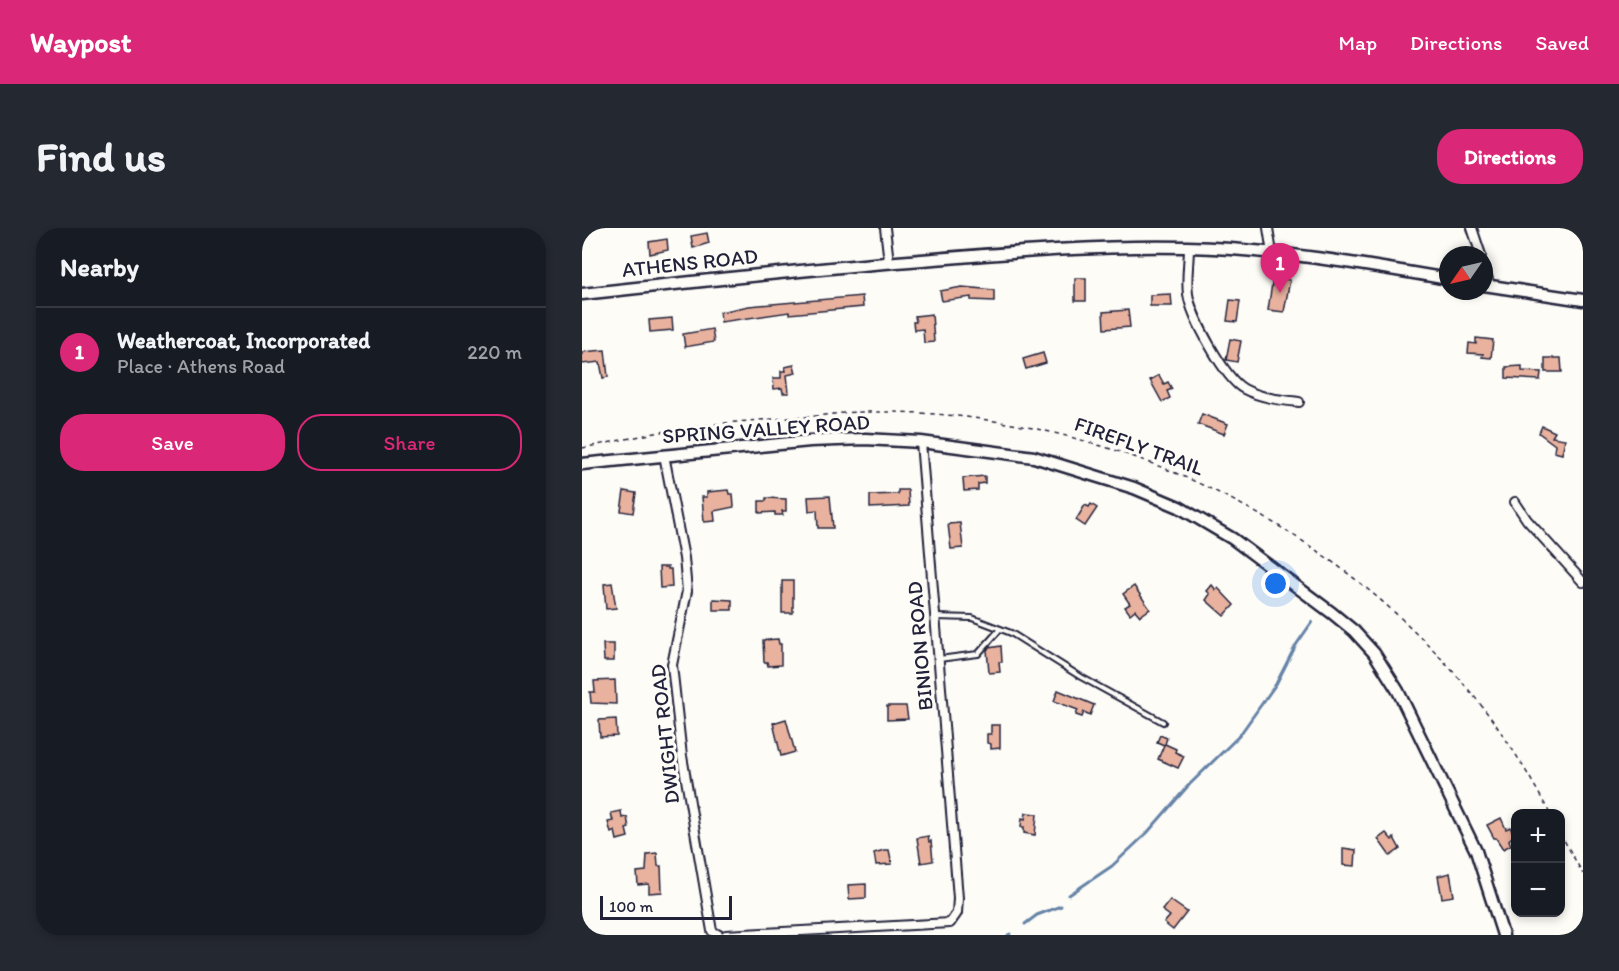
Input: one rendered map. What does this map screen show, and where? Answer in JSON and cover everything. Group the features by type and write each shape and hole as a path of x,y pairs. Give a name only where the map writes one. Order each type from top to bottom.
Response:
{"street":[{"path":"885,228 889,262"},
{"path":"1268,228 1272,253"},
{"path":"1472,228 1477,246"},
{"name":"ATHENS ROAD","path":"582,294 889,262 1110,247 1189,247 1272,253 1439,278"},
{"path":"1189,247 1188,294 1201,330 1218,360 1242,388 1269,398 1299,402"},
{"path":"1493,287 1583,300"},
{"name":"SPRING VALLEY ROAD","path":"582,464 810,441 865,439 921,442 1034,457 1134,488 1179,507 1233,539 1354,631 1374,653 1398,691 1476,851 1503,935"},
{"name":"BINION ROAD","path":"726,935 950,923 957,913 954,847 921,442"},
{"name":"DWIGHT ROAD","path":"664,455 684,558 687,591 672,665 680,740 712,931 719,935"},
{"path":"1515,502 1527,520 1583,582"}],"lane":[{"path":"935,617 972,618 1011,633 1081,677 1163,722"},
{"path":"939,659 978,654 1000,629"}],"path":[{"name":"FIREFLY TRAIL","path":"582,448 707,425 866,412 914,413 999,423 1069,436 1119,452 1200,483 1250,509 1309,544 1362,583 1409,625 1479,701 1509,744 1548,809"},
{"path":"1565,842 1583,874"}],"building":[{"path":"707,233 709,243 693,248 691,236"},
{"path":"667,239 668,250 650,254 649,242"},
{"path":"1273,277 1290,280 1284,312 1268,310"},
{"path":"1075,278 1086,278 1086,301 1075,301"},
{"path":"962,287 994,290 994,301 971,300 971,297 942,301 940,291"},
{"path":"1171,294 1172,306 1150,306 1150,295"},
{"path":"862,296 863,307 789,314 789,312 721,322 720,312 749,306"},
{"path":"1230,300 1240,301 1237,322 1227,321"},
{"path":"1128,310 1130,327 1104,329 1103,312"},
{"path":"932,314 934,342 924,343 923,329 914,330 913,322 916,322 915,316"},
{"path":"672,318 673,330 650,332 649,320"},
{"path":"712,329 714,342 685,347 683,334"},
{"path":"1476,338 1493,340 1491,358 1482,357 1483,354 1468,353 1469,343 1476,344"},
{"path":"1230,339 1241,341 1237,362 1226,360"},
{"path":"605,350 608,377 603,378 600,362 582,364 582,352"},
{"path":"1043,353 1046,363 1026,369 1023,359"},
{"path":"1545,358 1561,358 1562,372 1545,372"},
{"path":"794,365 796,373 787,375 789,393 783,393 782,388 774,389 773,378 781,378 781,371 786,371 785,367"},
{"path":"1522,366 1522,371 1541,372 1540,380 1506,378 1506,367"},
{"path":"1159,375 1164,384 1168,382 1172,389 1167,391 1170,398 1162,402 1150,380"},
{"path":"1202,414 1228,424 1224,434 1198,424"},
{"path":"1542,426 1555,432 1552,437 1565,439 1562,454 1554,452 1555,445 1539,433"},
{"path":"985,476 985,483 978,484 978,490 964,491 963,478"},
{"path":"728,490 729,494 733,494 734,507 714,511 715,521 704,522 702,497 707,497 707,492"},
{"path":"898,490 908,490 909,506 870,508 870,495 898,494"},
{"path":"624,491 636,493 633,513 621,511"},
{"path":"830,496 833,528 818,528 817,510 809,511 808,497"},
{"path":"766,498 786,499 786,511 782,511 783,515 775,515 775,512 759,513 759,501 766,501"},
{"path":"1091,504 1097,508 1085,526 1076,520 1085,505 1089,507"},
{"path":"960,523 963,548 951,549 948,524"},
{"path":"659,567 671,569 672,587 660,588"},
{"path":"782,581 793,581 793,613 782,613"},
{"path":"612,583 616,608 606,609 604,584"},
{"path":"1212,585 1216,590 1218,588 1234,605 1224,616 1206,600 1210,594 1207,591"},
{"path":"1134,586 1150,609 1140,616 1135,610 1130,614 1125,607 1130,604 1123,594"},
{"path":"713,599 732,600 732,610 713,610"},
{"path":"778,639 781,644 781,665 768,666 767,662 764,662 763,640"},
{"path":"603,644 614,644 614,661 604,661"},
{"path":"1001,646 1000,672 989,673 987,650"},
{"path":"615,680 616,704 591,703 590,692 595,692 594,681"},
{"path":"1058,690 1094,705 1090,715 1084,712 1082,717 1076,715 1078,710 1054,701"},
{"path":"887,706 906,706 908,719 887,720"},
{"path":"616,719 617,736 600,737 599,720"},
{"path":"786,719 795,752 781,756 773,723"},
{"path":"991,725 1000,725 1000,748 991,749 991,744 987,743 987,734 991,734"},
{"path":"1160,735 1167,738 1165,744 1184,756 1178,768 1158,759 1164,745 1157,742"},
{"path":"621,811 622,818 627,817 628,837 617,840 615,831 611,833 608,822 613,821 611,813"},
{"path":"1026,813 1037,814 1035,835 1024,833 1024,827 1021,827 1022,818 1025,819"},
{"path":"1501,818 1506,829 1510,827 1511,829 1509,840 1511,845 1503,849 1487,825"},
{"path":"1386,833 1392,840 1394,838 1400,849 1390,856 1378,839"},
{"path":"928,836 929,842 931,841 933,861 921,863 917,838"},
{"path":"1343,848 1356,850 1355,866 1343,865"},
{"path":"889,850 892,864 876,865 874,853"},
{"path":"657,853 658,866 661,866 662,892 649,893 649,884 638,885 637,872 646,871 647,854"},
{"path":"1450,873 1454,896 1442,898 1438,876"},
{"path":"866,884 866,898 849,899 848,885"},
{"path":"1170,900 1187,912 1173,930 1164,923 1170,916 1162,910"}],"waterway":[{"path":"1069,895 1112,866 1147,833 1188,786 1239,736 1276,684 1296,645 1312,622"},
{"path":"1025,924 1037,915 1061,906"}],"place":[{"name":"Weathercoat, Incorporated","path":"1280,293"}]}
